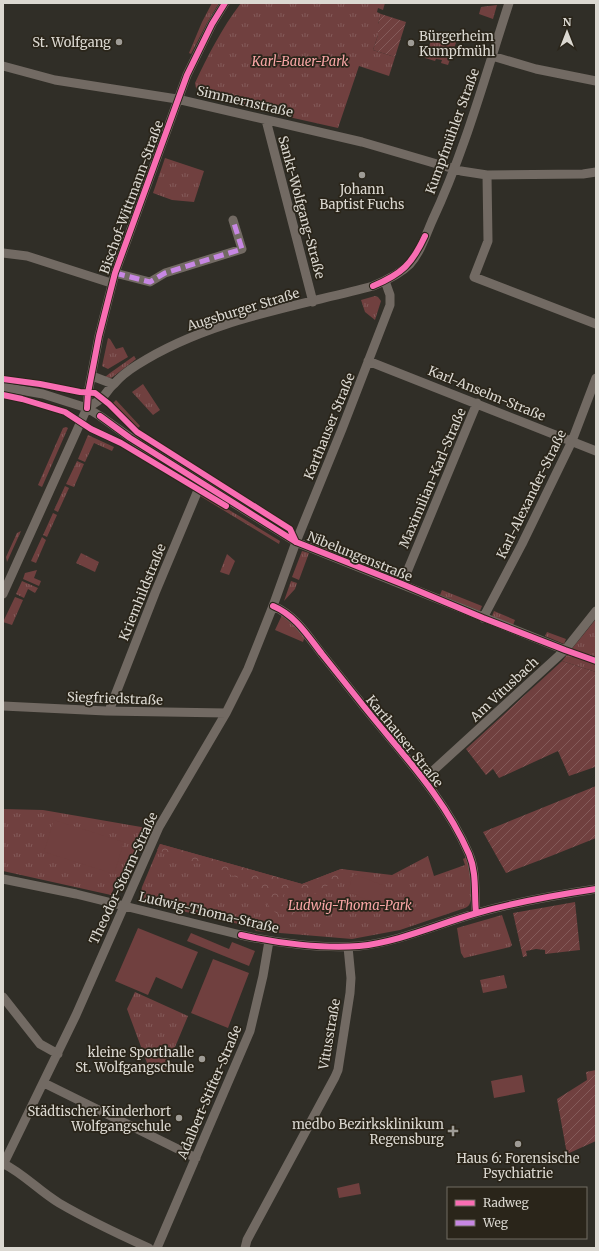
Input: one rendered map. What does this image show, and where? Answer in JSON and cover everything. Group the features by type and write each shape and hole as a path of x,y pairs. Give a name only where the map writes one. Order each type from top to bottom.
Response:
{"street":[{"name":"Bischof-Wittmann-Straße","path":"87,408 88,393 114,273 177,99 198,50 225,3"},
{"name":"Kumpfmühler Straße","path":"409,264 423,240 454,170 475,113 509,3"},
{"path":"492,56 536,69 596,81"},
{"name":"Simmernstraße","path":"3,66 55,80 177,99 362,142 454,170 487,175 583,174 596,172"},
{"name":"Sankt-Wolfgang-Straße","path":"266,120 313,302"},
{"path":"487,175 488,241 474,277 596,324"},
{"path":"114,273 150,282 165,273 242,249 233,220"},
{"path":"3,253 27,256 111,283"},
{"name":"Augsburger Straße","path":"87,408 102,398 113,384 136,365 191,337 237,321 373,286 385,281 409,264"},
{"name":"Karthauser Straße","path":"385,281 390,295 390,305 296,542 273,606 282,610 298,623 424,780 453,821 473,864 475,873 476,913"},
{"name":"Karl-Anselm-Straße","path":"368,361 596,451"},
{"path":"92,376 113,384"},
{"name":"Karl-Alexander-Straße","path":"483,618 522,544 572,441 596,378"},
{"name":"Nibelungenstraße","path":"3,387 44,394 87,408 130,438 296,542 565,650"},
{"name":"Maximilian-Karl-Straße","path":"402,584 477,403"},
{"path":"3,594 87,408"},
{"name":"Kriemhildstraße","path":"109,711 155,593 201,483"},
{"name":"Theodor-Storm-Straße","path":"3,1164 58,1054 159,827 226,714 248,669 273,606"},
{"name":"Am Vitusbach","path":"424,780 565,650 596,611"},
{"name":"Siegfriedstraße","path":"3,706 226,714"},
{"name":"Ludwig-Thoma-Straße","path":"3,879 269,941 336,947 383,942 476,913 540,898 596,889"},
{"name":"Adalbert-Stifter-Straße","path":"157,1248 250,1031 263,976 269,941"},
{"name":"Vitusstraße","path":"245,1248 247,1240 336,1077 350,993 351,978 348,946"},
{"path":"3,997 40,1044 58,1054"},
{"path":"44,1083 196,1158"},
{"path":"3,1164 13,1168 58,1202 102,1227 149,1248"}],"green space":[{"path":"212,3 219,3 191,54 189,53"},
{"name":"Karl-Bauer-Park","path":"241,3 385,3 383,10 378,8 377,12 381,14 378,24 378,35 373,50 395,57 389,76 359,66 338,128 262,111 200,91 196,88 195,83 216,42"},
{"path":"497,5 493,19 479,14 481,7"},
{"path":"381,14 406,22 395,57 373,50 378,35 378,24"},
{"path":"434,32 457,40 448,65 441,63 442,60 436,59 435,61 425,58"},
{"path":"165,158 204,171 194,202 172,200 153,193"},
{"path":"375,296 381,301 375,320 365,312 361,300"},
{"path":"108,338 116,349 123,347 128,357 108,369 102,366"},
{"path":"134,356 136,359 114,376 111,378 105,377 110,373"},
{"path":"143,384 160,410 153,415 132,392"},
{"path":"116,400 140,426 136,430 111,405"},
{"path":"63,428 68,428 42,487 38,485"},
{"path":"88,435 114,447 112,451 94,443 85,462 78,459"},
{"path":"77,461 84,464 74,487 66,484"},
{"path":"65,486 69,488 58,512 54,510"},
{"path":"203,494 280,541 279,544 200,496"},
{"path":"53,513 57,515 47,537 43,535"},
{"path":"21,531 7,562 6,557 17,533"},
{"path":"42,537 46,540 36,563 31,561"},
{"path":"318,542 357,556 355,561 316,546"},
{"path":"302,551 309,553 299,580 292,577"},
{"path":"81,553 99,562 95,572 76,563"},
{"path":"227,554 235,561 229,575 220,572"},
{"path":"361,559 400,574 399,578 360,564"},
{"path":"37,570 34,578 41,581 39,586 23,579 25,573"},
{"path":"22,581 38,588 35,593 28,589 24,598 16,594"},
{"path":"291,581 297,583 295,589 284,601"},
{"path":"442,590 482,606 480,611 440,595"},
{"path":"15,597 23,600 12,625 3,622"},
{"path":"494,611 515,620 513,625 492,616"},
{"path":"283,613 305,636 303,642 275,630"},
{"path":"596,619 596,672 562,661"},
{"path":"547,632 566,639 564,644 545,636"},
{"path":"562,661 596,672 596,769 595,767 569,776 558,751 499,778 493,769 486,775 466,749"},
{"path":"596,786 596,838 506,873 483,832"},
{"path":"3,809 43,810 147,828 121,889 114,888 111,895 3,871"},
{"path":"54,820 124,842 114,874 44,852"},
{"name":"Ludwig-Thoma-Park","path":"160,844 302,884 341,869 392,875 428,856 434,876 465,865 463,859 467,857 472,880 471,899 469,905 465,908 400,930 352,939 256,931 252,927 142,902 142,887"},
{"path":"160,844 302,884 341,869 353,871 350,878 333,881 318,894 285,891 282,904 284,906 287,904 292,906 296,915 278,914 273,911 257,892 239,878 157,850"},
{"path":"354,874 385,886 378,904 347,892"},
{"path":"575,902 580,950 545,954 545,950 536,949 526,951 527,956 523,957 513,913"},
{"path":"502,915 512,945 510,947 464,958 461,953 457,928"},
{"path":"138,928 198,952 182,989 156,977 148,995 115,981"},
{"path":"191,933 229,949 232,942 255,951 249,966 187,941"},
{"path":"213,959 249,973 228,1028 191,1013"},
{"path":"504,975 507,988 483,993 480,980"},
{"path":"135,992 188,1016 165,1071 147,1063 127,1009"},
{"path":"596,1070 596,1141 567,1154 557,1099 587,1080 586,1072"},
{"path":"522,1075 525,1092 494,1098 491,1081"},
{"path":"359,1183 361,1194 339,1198 337,1188"}],"marked path":[{"path":"115,273 150,282 165,273 242,249 233,220"}],"cycle path":[{"path":"87,408 88,393 99,336 115,273 187,75 212,24 225,3"},
{"path":"373,286 392,277 405,267 415,254 425,236"},
{"path":"3,379 40,384 80,392 95,393 109,404 137,432 290,529 296,542"},
{"path":"3,395 65,412 91,429 121,443 226,506"},
{"path":"100,416 130,438 296,542 483,618 596,661"},
{"path":"273,606 288,615 306,633 433,792 458,832 472,861 476,913"},
{"path":"241,935 300,945 330,947 359,946 404,937 462,917 506,905 596,889"}],"place":[{"name":"St. Wolfgang","path":"119,42"},
{"name":"Bürgerheim Kumpfmühl","path":"411,43"},
{"name":"Johann Baptist Fuchs","path":"362,175"},
{"name":"kleine Sporthalle St. Wolfgangschule","path":"202,1059"},
{"name":"Städtischer Kinderhort Wolfgangschule","path":"179,1118"},
{"name":"medbo Bezirksklinikum Regensburg","path":"453,1131"},
{"name":"Haus 6: Forensische Psychiatrie","path":"518,1144"}]}
